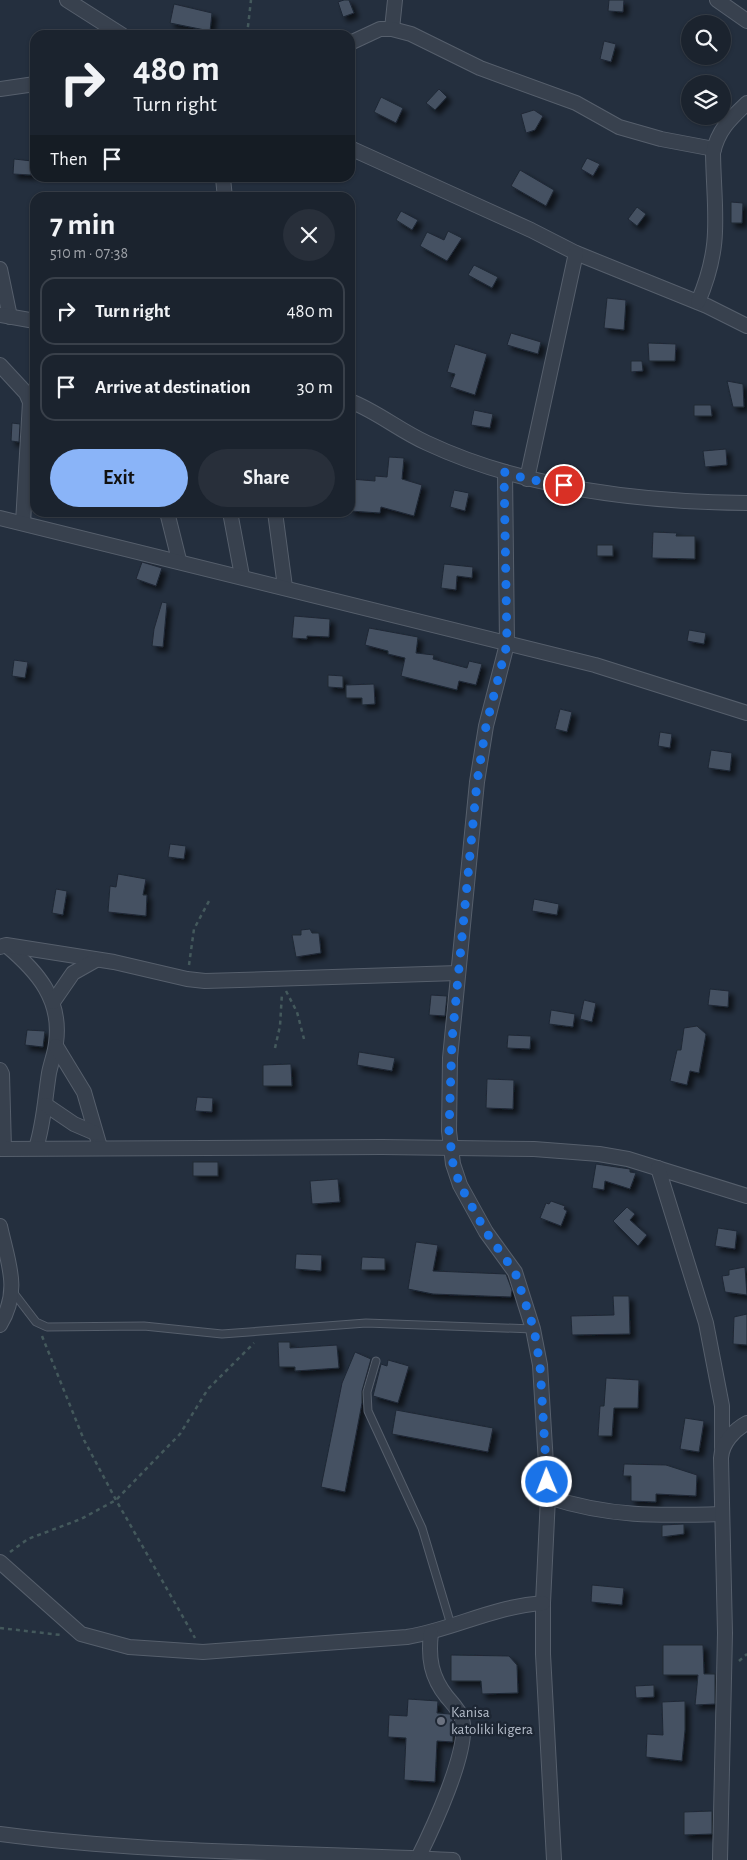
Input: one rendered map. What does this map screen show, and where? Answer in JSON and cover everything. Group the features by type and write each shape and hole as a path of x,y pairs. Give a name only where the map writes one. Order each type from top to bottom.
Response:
{"street":[{"path":"67,0 114,30"},
{"path":"392,29 395,0"},
{"path":"717,0 747,20"},
{"path":"355,40 380,29 392,29 412,34 480,68 576,103 619,127 661,140 714,149"},
{"path":"0,89 30,85"},
{"path":"698,302 709,277 715,248 717,219 713,178 714,149 724,124 747,103"},
{"path":"355,150 531,230 576,253 698,302 747,326"},
{"path":"527,479 576,253"},
{"path":"0,269 5,316 30,320"},
{"path":"0,365 26,393 30,402 23,523"},
{"path":"355,404 386,419 426,443 527,479 656,498 701,502 747,503"},
{"path":"504,472 507,644 486,726 477,782 449,1086 450,1148 460,1185 486,1232 515,1272 534,1329 540,1365 548,1498 543,1603 547,1748 554,1860"},
{"path":"169,517 178,560"},
{"path":"231,517 242,576"},
{"path":"276,517 285,588"},
{"path":"0,518 178,560 595,665 747,713"},
{"path":"2,945 96,960 187,979 221,982 458,973"},
{"path":"2,945 34,971 46,986 53,1002 56,1046 49,1073 46,1105 36,1148"},
{"path":"53,1002 73,973 96,960"},
{"path":"56,1046 84,1092 100,1147"},
{"path":"0,1070 2,1076 2,1149 100,1147 534,1149 599,1154 658,1168 747,1196"},
{"path":"46,1105 74,1124 96,1133"},
{"path":"658,1168 706,1323 722,1406 721,1514 725,1642 720,1860"},
{"path":"0,1226 13,1292 9,1308 0,1325"},
{"path":"722,1448 733,1434 747,1423"},
{"path":"548,1498 579,1507 613,1513 668,1516 721,1514"},
{"path":"2,1560 81,1634 129,1647 203,1652 337,1643 431,1633 492,1611 520,1605 543,1603"},
{"path":"418,1859 453,1777 463,1728 460,1713 440,1687 432,1670 429,1650 431,1633"},
{"path":"0,1834 44,1840 243,1856 453,1860"}],"lane":[{"path":"13,1292 39,1325 47,1327 144,1326 222,1334 366,1323 534,1329"},
{"path":"376,1361 367,1392 368,1411 422,1528 451,1625"}],"path":[{"path":"248,30 251,0"},
{"path":"187,979 194,929 209,901"},
{"path":"275,1048 280,1026 282,986 297,1012 304,1039"},
{"path":"39,1325 84,1440 203,1652"},
{"path":"2,1560 28,1539 73,1523 116,1500 180,1434 208,1389 264,1330"},
{"path":"0,1628 61,1635 81,1634"}],"building":[{"path":"349,0 354,13 343,17 338,2"},
{"path":"609,0 624,0 623,12 608,11"},
{"path":"174,4 212,13 210,30 170,23"},
{"path":"604,41 616,44 611,62 600,59"},
{"path":"439,89 447,97 435,110 426,103"},
{"path":"381,97 403,108 396,123 374,112"},
{"path":"534,110 543,116 535,130 526,133 521,114"},
{"path":"587,158 600,164 593,176 581,169"},
{"path":"14,159 30,161 30,175 13,174"},
{"path":"520,170 554,190 546,206 511,186"},
{"path":"731,202 743,203 742,223 731,223"},
{"path":"637,207 646,214 637,226 628,219"},
{"path":"401,211 418,220 412,230 396,220"},
{"path":"448,231 462,238 447,261 420,246 427,232 444,240"},
{"path":"474,265 498,277 492,288 468,275"},
{"path":"607,298 626,300 624,330 604,328"},
{"path":"511,333 541,342 538,354 507,345"},
{"path":"648,343 676,344 675,361 649,361"},
{"path":"455,344 487,354 475,395 450,387 455,374 447,372"},
{"path":"631,361 642,361 643,371 631,372"},
{"path":"727,381 743,384 744,407 733,407"},
{"path":"694,405 711,405 712,416 694,416"},
{"path":"474,410 493,414 490,428 471,425"},
{"path":"12,423 20,424 19,442 11,441"},
{"path":"726,449 727,465 705,467 703,451"},
{"path":"389,457 404,458 402,479 422,485 414,516 381,507 380,513 355,511 355,479 375,481 375,476 387,477"},
{"path":"454,490 469,493 465,511 450,507"},
{"path":"653,532 677,533 676,536 695,536 695,559 652,558"},
{"path":"597,545 613,545 613,556 597,556"},
{"path":"142,562 162,568 156,586 136,579"},
{"path":"444,564 473,567 472,578 457,576 456,590 441,588"},
{"path":"162,602 167,603 163,647 152,646 154,629"},
{"path":"294,616 330,619 329,637 307,636 307,639 292,638"},
{"path":"369,628 418,637 416,653 434,655 433,659 467,668 469,661 482,664 476,685 459,681 457,690 401,676 405,658 365,645"},
{"path":"689,630 706,633 704,644 687,641"},
{"path":"14,660 28,662 25,678 12,676"},
{"path":"328,675 343,676 343,688 328,687"},
{"path":"374,684 375,704 362,705 362,698 346,698 346,685"},
{"path":"560,709 572,712 567,732 555,729"},
{"path":"660,732 672,734 670,748 658,746"},
{"path":"711,750 732,753 730,771 708,768"},
{"path":"170,844 186,846 184,859 168,857"},
{"path":"118,874 146,879 143,895 147,895 146,916 108,912 110,886 116,887"},
{"path":"56,889 67,891 63,915 52,913"},
{"path":"534,899 559,904 557,915 532,911"},
{"path":"310,929 312,933 319,933 321,953 296,957 292,935 301,935 301,930"},
{"path":"710,989 729,991 728,1007 708,1005"},
{"path":"431,995 447,996 445,1016 429,1015"},
{"path":"584,1000 596,1003 592,1022 580,1019"},
{"path":"551,1010 575,1014 573,1027 549,1024"},
{"path":"697,1026 706,1034 699,1073 690,1071 687,1085 670,1081 677,1050 681,1050 684,1028"},
{"path":"27,1030 45,1031 43,1047 25,1045"},
{"path":"508,1035 531,1036 530,1049 507,1048"},
{"path":"359,1052 395,1058 392,1071 357,1065"},
{"path":"291,1064 292,1086 263,1086 263,1065"},
{"path":"487,1079 514,1080 513,1109 486,1108"},
{"path":"197,1097 213,1098 212,1112 195,1111"},
{"path":"193,1162 218,1162 218,1176 193,1176"},
{"path":"596,1164 630,1169 630,1172 636,1173 630,1189 605,1181 604,1190 592,1188"},
{"path":"338,1179 340,1202 312,1204 310,1181"},
{"path":"551,1201 565,1206 564,1209 567,1211 561,1226 540,1218 546,1203 549,1204"},
{"path":"627,1207 635,1214 630,1220 647,1235 638,1246 613,1221"},
{"path":"718,1228 737,1231 735,1249 715,1246"},
{"path":"416,1242 438,1245 433,1271 506,1274 512,1290 511,1297 433,1294 408,1289"},
{"path":"296,1254 322,1255 321,1271 295,1269"},
{"path":"362,1257 385,1258 385,1270 361,1270"},
{"path":"745,1267 747,1295 725,1292 722,1276 729,1275 729,1270"},
{"path":"613,1296 629,1296 630,1334 572,1335 571,1316 614,1315"},
{"path":"747,1314 747,1345 733,1344 734,1317"},
{"path":"278,1342 290,1342 290,1348 337,1345 339,1368 295,1371 295,1367 279,1367"},
{"path":"355,1352 371,1359 362,1391 362,1403 345,1492 321,1487 342,1383"},
{"path":"388,1360 409,1366 398,1403 373,1396 381,1364 387,1366"},
{"path":"606,1378 639,1380 638,1408 614,1408 612,1436 598,1436 600,1406 604,1406"},
{"path":"396,1410 493,1428 488,1452 392,1434"},
{"path":"685,1418 704,1421 699,1452 680,1449"},
{"path":"624,1464 666,1465 697,1475 696,1496 656,1494 656,1502 631,1501 631,1476 623,1476"},
{"path":"684,1524 684,1534 662,1537 662,1525"},
{"path":"592,1585 624,1588 622,1605 591,1602"},
{"path":"663,1645 703,1645 704,1674 715,1674 715,1704 695,1705 698,1675 663,1675"},
{"path":"451,1655 509,1656 517,1665 518,1693 482,1694 481,1681 451,1681"},
{"path":"654,1685 654,1697 636,1698 635,1686"},
{"path":"408,1699 438,1701 437,1713 450,1714 453,1721 453,1742 437,1741 435,1782 404,1780 406,1738 388,1737 389,1715 407,1716"},
{"path":"685,1701 682,1761 646,1757 647,1734 663,1735 662,1702"},
{"path":"712,1811 712,1834 684,1835 684,1812"}],"place":[{"name":"Kanisa katoliki kigera","path":"441,1721"}],"route":[{"path":"547,1482 547,1452 540,1365 534,1329 522,1300 515,1272 486,1232 460,1185 450,1148 448,1104 450,1058 477,782 486,726 500,680 507,644 504,472 527,479 564,485"}]}
